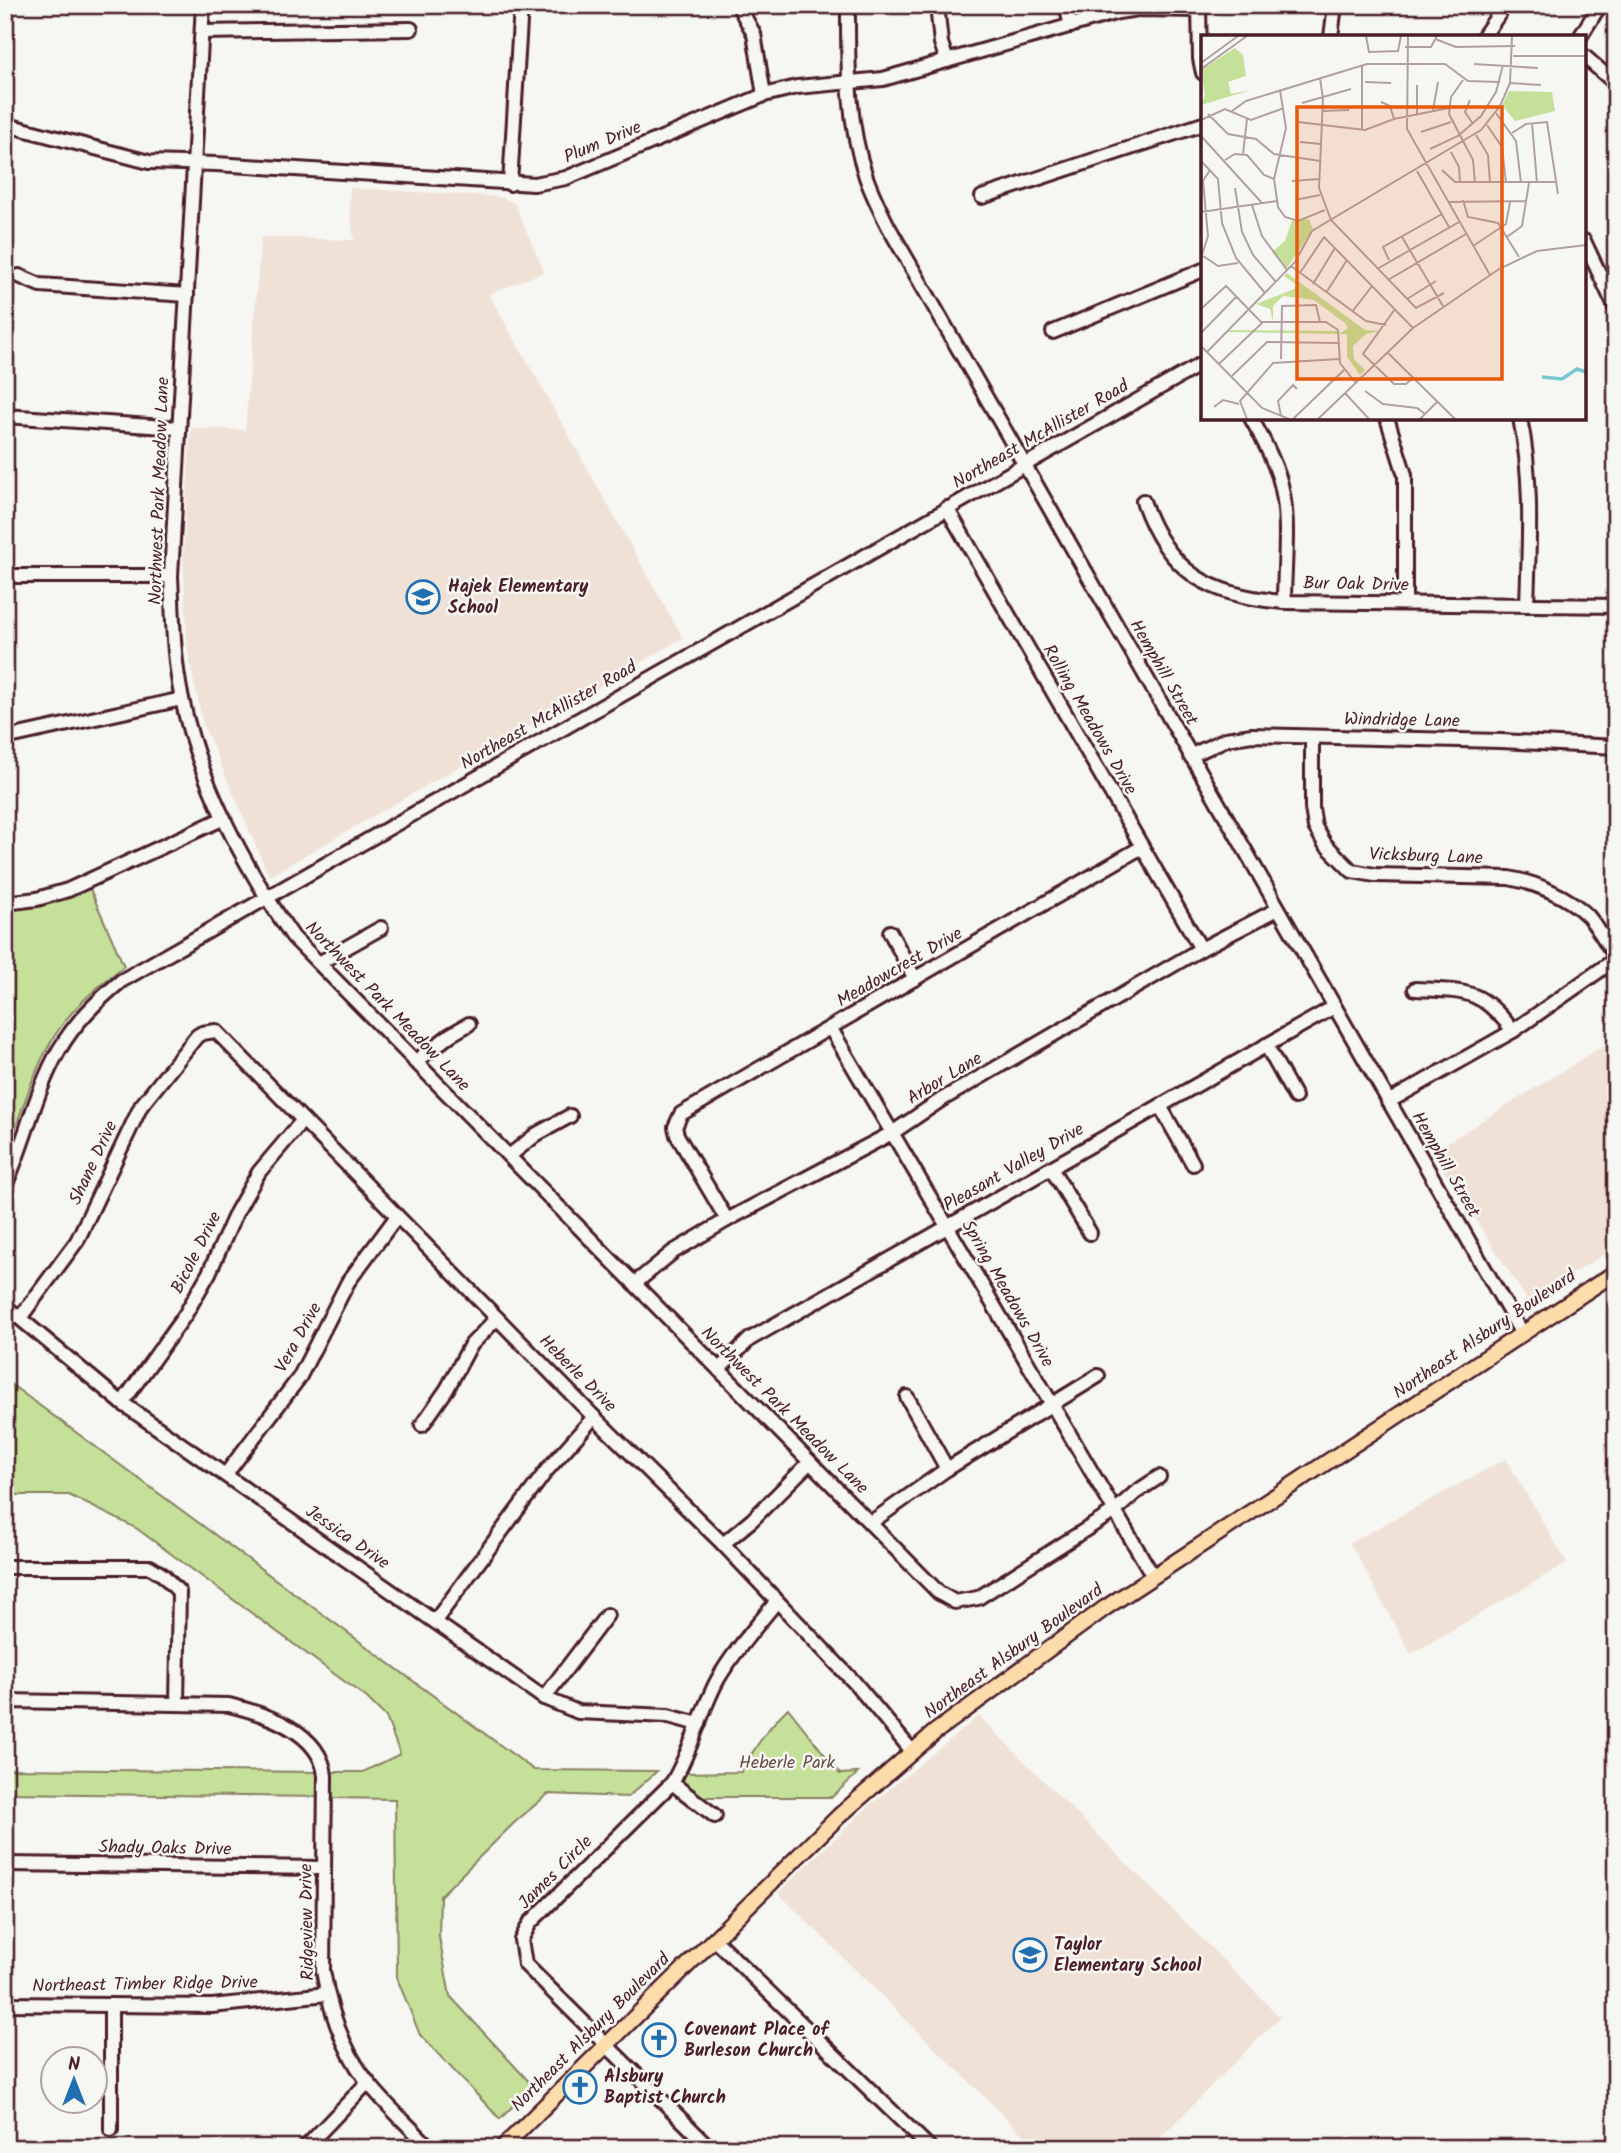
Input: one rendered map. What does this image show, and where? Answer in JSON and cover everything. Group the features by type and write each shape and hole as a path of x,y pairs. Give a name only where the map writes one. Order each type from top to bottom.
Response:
{"main road":[{"name":"Northeast Alsbury Boulevard","path":"502,2148 839,1816 912,1751 1001,1683 1153,1576 1616,1272"}],"street":[{"name":"Northwest Park Meadow Lane","path":"203,5 171,576 174,642 182,699 208,783 266,898 293,937 939,1593 955,1602 978,1598 1115,1511"},
{"path":"510,184 521,5"},
{"path":"738,5 754,34 764,95"},
{"name":"Hemphill Street","path":"848,5 849,81 858,147 877,203 1521,1334"},
{"path":"937,5 941,43 947,61"},
{"path":"1066,5 1071,26"},
{"path":"1331,35 1335,5"},
{"path":"1484,35 1505,5"},
{"path":"1581,35 1600,5"},
{"path":"1199,8 1201,40"},
{"name":"Plum Drive","path":"7,125 149,162 534,184 566,178 764,95 797,87 883,79 1138,9 1199,8"},
{"path":"202,32 411,29"},
{"path":"1586,58 1616,84"},
{"path":"982,197 1201,125"},
{"path":"1586,245 1616,309"},
{"path":"1054,332 1201,271"},
{"path":"19,276 40,285 187,295"},
{"name":"Northeast McAllister Road","path":"5,1186 18,1158 48,1071 60,1048 97,1000 121,981 1201,364"},
{"path":"5,416 179,428"},
{"path":"1252,420 1266,444 1280,480 1285,514 1284,602"},
{"path":"1388,420 1405,475 1405,603"},
{"path":"1520,420 1530,498 1527,605"},
{"name":"Bur Oak Drive","path":"1143,501 1152,528 1170,555 1191,574 1215,589 1248,599 1284,602 1616,606"},
{"name":"Rolling Meadows Drive","path":"947,508 1200,949"},
{"path":"5,576 171,576"},
{"path":"5,738 182,699"},
{"name":"Windridge Lane","path":"1190,756 1226,739 1252,736 1501,741 1616,747"},
{"name":"Vicksburg Lane","path":"1312,737 1311,808 1315,827 1325,844 1352,871 1375,875 1509,878 1530,882 1569,901 1588,917 1616,958"},
{"path":"5,903 37,899 68,890 224,818"},
{"name":"Meadowcrest Drive","path":"727,1220 677,1135 675,1128 681,1114 1142,847"},
{"name":"Arbor Lane","path":"634,1284 673,1252 727,1220 892,1133 941,1100 1200,949 1278,909"},
{"path":"320,962 381,928"},
{"path":"890,932 915,979"},
{"path":"1388,1102 1513,1031 1616,958"},
{"path":"1415,989 1466,992 1497,1010 1513,1031"},
{"name":"Pleasant Valley Drive","path":"719,1369 750,1339 1334,1007"},
{"path":"415,1062 450,1035 470,1024"},
{"name":"Spring Meadows Drive","path":"831,1029 1153,1576"},
{"name":"Heberle Drive","path":"209,1031 222,1035 594,1417 723,1544 855,1683 912,1751"},
{"name":"Shane Drive","path":"20,1318 77,1241 133,1120 148,1096 197,1037 209,1031"},
{"path":"1266,1045 1294,1097"},
{"path":"1160,1105 1193,1164"},
{"path":"509,1157 537,1133 570,1116"},
{"name":"Bicole Drive","path":"122,1403 185,1315 259,1172 303,1120"},
{"path":"1051,1168 1090,1233"},
{"name":"Vera Drive","path":"226,1474 299,1378 348,1282 397,1216"},
{"name":"Jessica Drive","path":"5,1306 122,1403 544,1698 578,1712 668,1716 699,1724"},
{"path":"422,1424 447,1389 470,1346 497,1318"},
{"path":"870,1522 947,1469 1098,1376"},
{"path":"907,1397 947,1469"},
{"path":"435,1621 547,1470 594,1417"},
{"path":"723,1544 752,1520 810,1462"},
{"path":"1115,1511 1159,1477"},
{"path":"5,1567 150,1567 163,1575 178,1592 177,1703"},
{"name":"James Circle","path":"710,2148 525,1964 521,1940 530,1923 672,1783 685,1761 718,1679 738,1649 777,1601"},
{"path":"544,1698 607,1615"},
{"name":"Ridgeview Drive","path":"5,1701 229,1705 253,1711 302,1734 318,1751 324,1763 323,1971 337,2027 352,2058 368,2082 430,2148"},
{"path":"672,1783 716,1816"},
{"name":"Shady Oaks Drive","path":"5,1864 324,1868"},
{"path":"714,1940 922,2145"},
{"name":"Northeast Timber Ridge Drive","path":"5,2004 212,2006 327,1994"},
{"path":"111,2005 111,2130"},
{"path":"304,2148 368,2082"}],"shaded area":[{"name":"Hajek Elementary School","path":"350,188 501,197 515,204 544,272 489,294 683,638 269,876 203,724 188,653 183,556 191,428 245,430 261,237 354,240 349,204"},
{"path":"1616,1038 1616,1247 1528,1301 1432,1152"},
{"path":"1506,1459 1567,1563 1411,1654 1350,1543"},
{"name":"Taylor Elementary School","path":"979,1716 1280,2017 1150,2148 1036,2148 778,1893 869,1806"}],"green space":[{"path":"90,889 124,966 78,1006 45,1052 5,1158 5,909 33,906"},
{"path":"5,1380 534,1770 657,1771 628,1797 548,1794 514,1823 440,1896 439,1937 450,1996 533,2086 500,2119 420,2035 397,1978 395,1799 331,1798 332,1772 363,1772 400,1754 386,1717 367,1698 136,1528 69,1495 5,1495"},
{"name":"Heberle Park","path":"788,1708 840,1774 858,1773 832,1797 704,1797 682,1781 683,1773 741,1772 762,1738"},
{"path":"5,1769 319,1772 319,1797 5,1793"}],"place":[{"name":"Hajek Elementary School","path":"423,597"},
{"name":"Taylor Elementary School","path":"1030,1955"},
{"name":"Covenant Place of Burleson Church","path":"659,2040"},
{"name":"Alsbury Baptist Church","path":"580,2087"}]}
